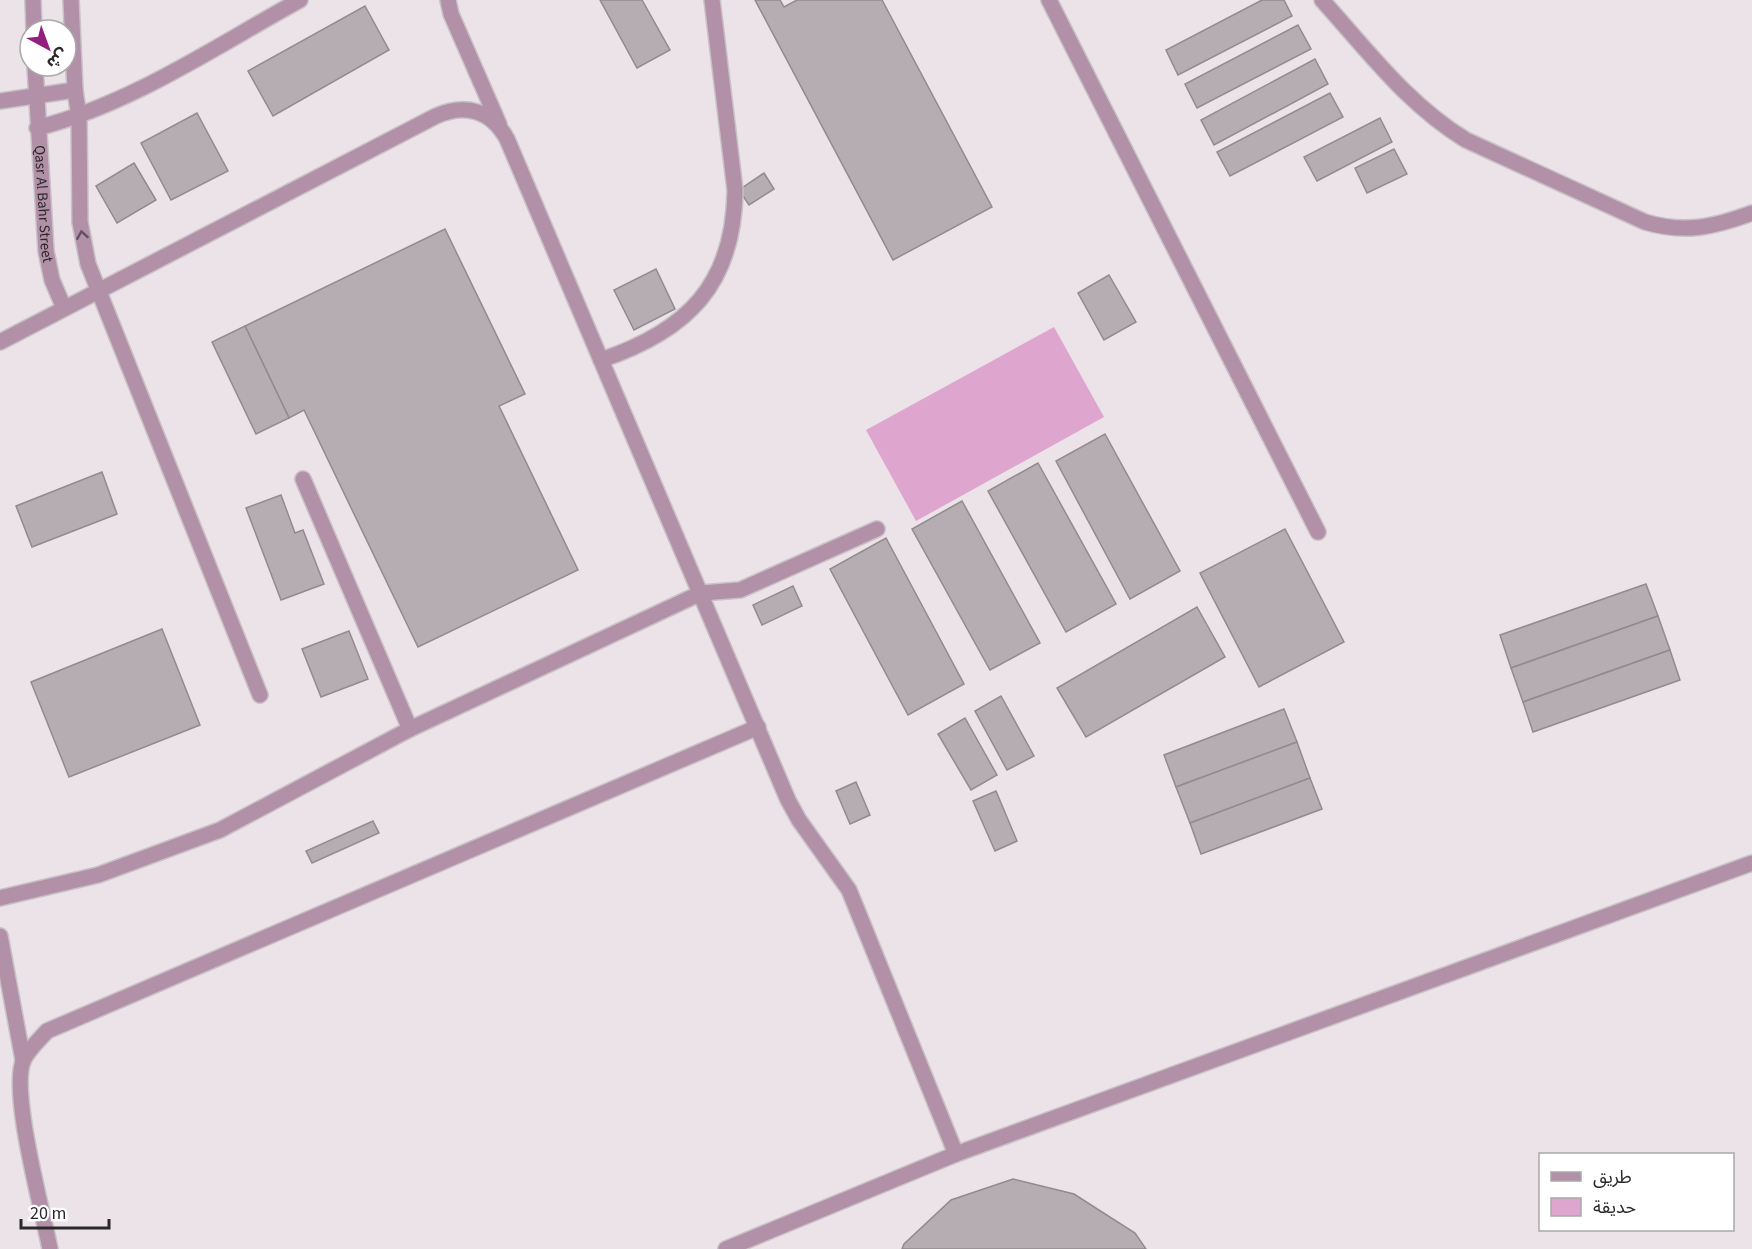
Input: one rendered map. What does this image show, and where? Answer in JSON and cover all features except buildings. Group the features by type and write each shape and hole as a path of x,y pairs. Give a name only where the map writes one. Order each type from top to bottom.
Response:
{"street":[{"path":"33,0 34,18"},
{"path":"72,0 75,90 80,117 80,222 88,264 260,695"},
{"path":"37,128 80,117 118,100 300,0"},
{"path":"448,0 451,14 758,727 799,820 849,890 956,1154"},
{"path":"601,360 637,348 674,326 705,294 725,255 735,212 735,190 712,0"},
{"path":"1049,0 1318,532"},
{"path":"1322,0 1411,99 1437,121 1466,140 1645,222 1662,227 1699,229 1752,213"},
{"name":"Qasr Al Bahr Street","path":"35,78 48,266 64,308"},
{"path":"0,101 75,90"},
{"path":"0,342 450,110 464,108 479,111 500,127"},
{"path":"303,479 410,729"},
{"path":"0,898 99,875 219,830 410,729 701,593 740,590 877,529"},
{"path":"23,1060 47,1031 758,727"},
{"path":"726,1249 956,1154 1752,863"},
{"path":"0,936 23,1060 20,1079 24,1119 50,1249"}],"green space":[{"path":"1054,327 1104,417 916,521 866,430"}]}
